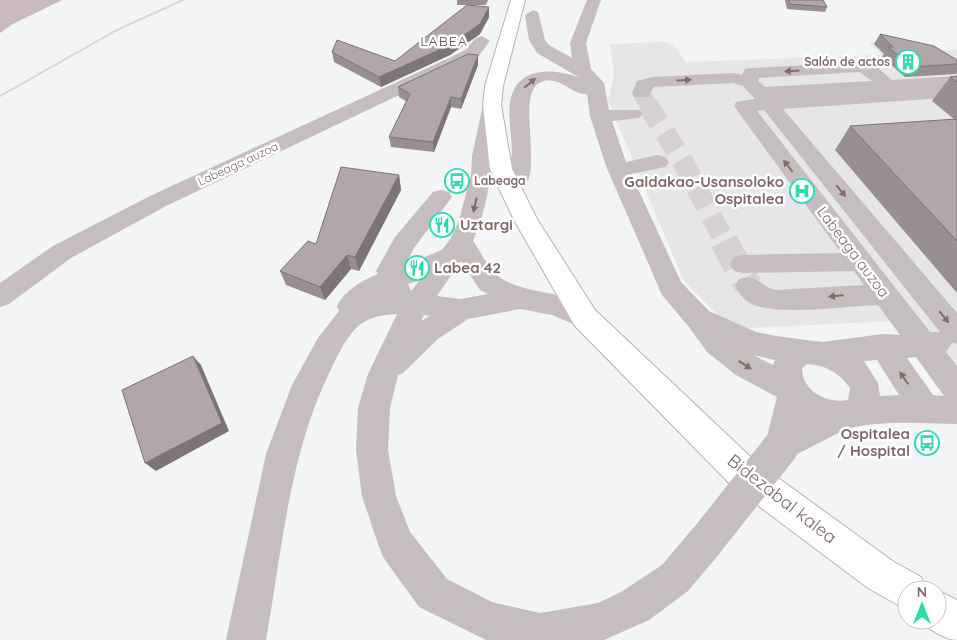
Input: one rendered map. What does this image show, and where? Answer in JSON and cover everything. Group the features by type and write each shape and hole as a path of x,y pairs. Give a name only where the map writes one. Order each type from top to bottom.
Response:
{"highway":[{"path":"518,0 494,86 492,105 501,169 526,220"},
{"path":"526,220 509,138 508,91 534,8"},
{"name":"Bidezabal kalea","path":"526,220 586,318 643,376 744,474 897,585"}],"street":[{"path":"583,71 578,43 594,0"},
{"path":"534,8 537,40 543,49 583,71 597,88 599,111 619,170 671,288 699,319 717,344 746,366 794,392 814,408 849,413 925,409 957,410"},
{"name":"Labeaga auzoa","path":"0,297 62,252 149,206 457,62 471,54 482,41"},
{"path":"543,49 563,49 578,43"},
{"path":"518,180 522,155 518,110 520,93 528,82 538,77 548,76 574,82 580,85 599,111 632,114"},
{"name":"Labeaga auzoa","path":"641,93 644,85 652,82 733,78 760,93 957,333"},
{"name":"Labeaga auzoa","path":"957,81 760,93 743,106 957,389"},
{"name":"Labeaga auzoa","path":"760,93 957,90"},
{"path":"246,640 282,454 303,395 328,346 346,321 371,305 404,295 457,249 471,220 482,175 482,156 492,105"},
{"path":"619,170 658,162"},
{"path":"440,197 404,243 389,271 404,295 462,310"},
{"path":"457,249 404,295 374,408 372,450 379,496 396,544 433,593 488,621 540,633 600,622 635,606 675,578 780,448 794,392 788,381 786,371 788,362 795,355 957,341"},
{"path":"457,249 489,284 520,299 557,305 586,318"},
{"path":"861,262 746,275 759,296 775,300 885,294"},
{"path":"383,374 428,331 462,310 520,299"},
{"path":"699,319 762,345 814,352 848,365 864,384 866,395 864,404 780,448"},
{"path":"883,346 925,409"}],"path":[{"path":"0,96 117,30 184,0"}],"shaded area":[{"path":"0,0 62,0 11,25 0,33"},
{"name":"Galdakao-Usansoloko Ospitalea","path":"665,42 674,45 686,62 882,55 869,42 891,42 922,52 957,50 957,404 896,321 746,328 720,317 684,281 608,101 614,74 610,44"}],"building":[{"path":"789,0 823,0 827,7 790,4"},
{"path":"467,5 489,7 480,24 450,45 379,77 332,52 337,40 395,61"},
{"path":"880,34 934,46 957,60 957,64 912,67 888,47 893,47"},
{"path":"468,54 478,55 461,99 451,97 433,142 389,137 410,94 398,87"},
{"path":"957,76 957,82 950,77"},
{"path":"957,119 957,241 850,126"},
{"path":"341,167 399,175 355,257 347,255 320,287 280,271 308,241 316,244"},
{"path":"193,356 222,423 145,463 122,390"}],"tunnel":[{"path":"641,93 649,106"},
{"path":"648,105 682,160 725,242"},
{"path":"724,241 748,286"}],"place":[{"name":"Salón de actos","path":"908,62"},
{"name":"Labeaga","path":"457,181"},
{"name":"Galdakao-Usansoloko Ospitalea","path":"802,191"},
{"name":"Uztargi","path":"442,225"},
{"name":"Labea 42","path":"417,268"},
{"name":"Ospitalea / Hospital","path":"927,443"}],"district":[{"name":"LABEA","path":"444,41"}]}
